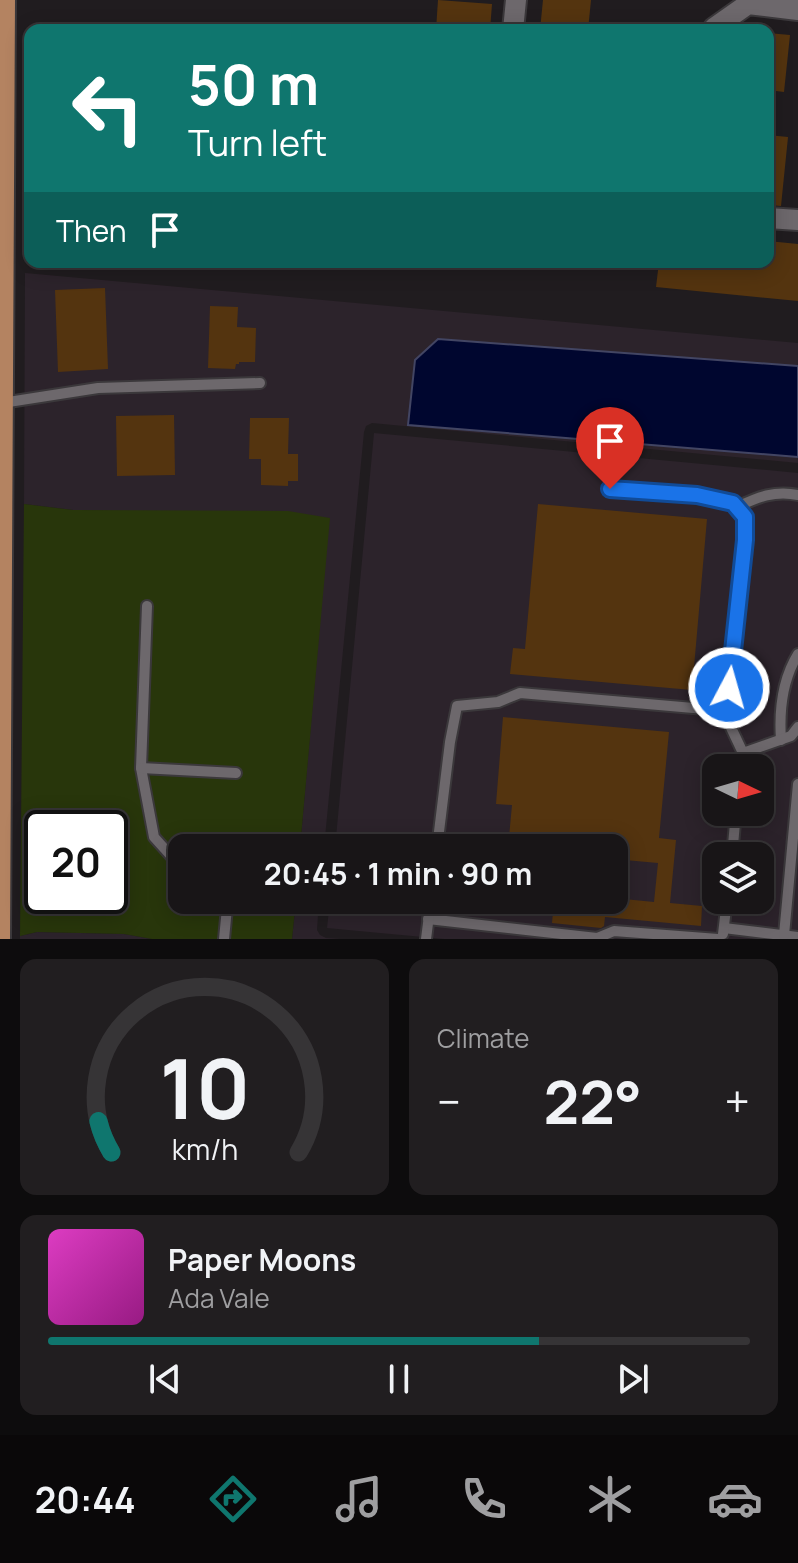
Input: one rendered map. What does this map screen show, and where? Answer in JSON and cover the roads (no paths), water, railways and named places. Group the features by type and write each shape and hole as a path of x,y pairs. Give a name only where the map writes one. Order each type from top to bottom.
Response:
{"main road":[{"path":"0,939 1,246 5,0"}],"street":[{"path":"514,24 516,0"},
{"path":"720,24 748,4 798,10"},
{"path":"774,218 798,220"}],"lane":[{"path":"2,403 98,388 260,383"},
{"path":"610,489 697,495 733,503 745,517 726,717 743,753 791,736 798,727"},
{"path":"737,507 783,492 798,495"},
{"path":"147,606 141,768 154,837 168,853"},
{"path":"781,740 780,708 786,679 798,654"},
{"path":"439,834 457,706 498,702 520,693 705,709 726,717"},
{"path":"141,768 236,773"},
{"path":"784,935 798,784"},
{"path":"224,939 226,914"},
{"path":"426,939 429,914"},
{"path":"721,935 725,914"},
{"path":"428,919 597,938 614,931 798,937"}],"water":[{"path":"438,339 798,366 798,457 408,425 415,360"}]}
